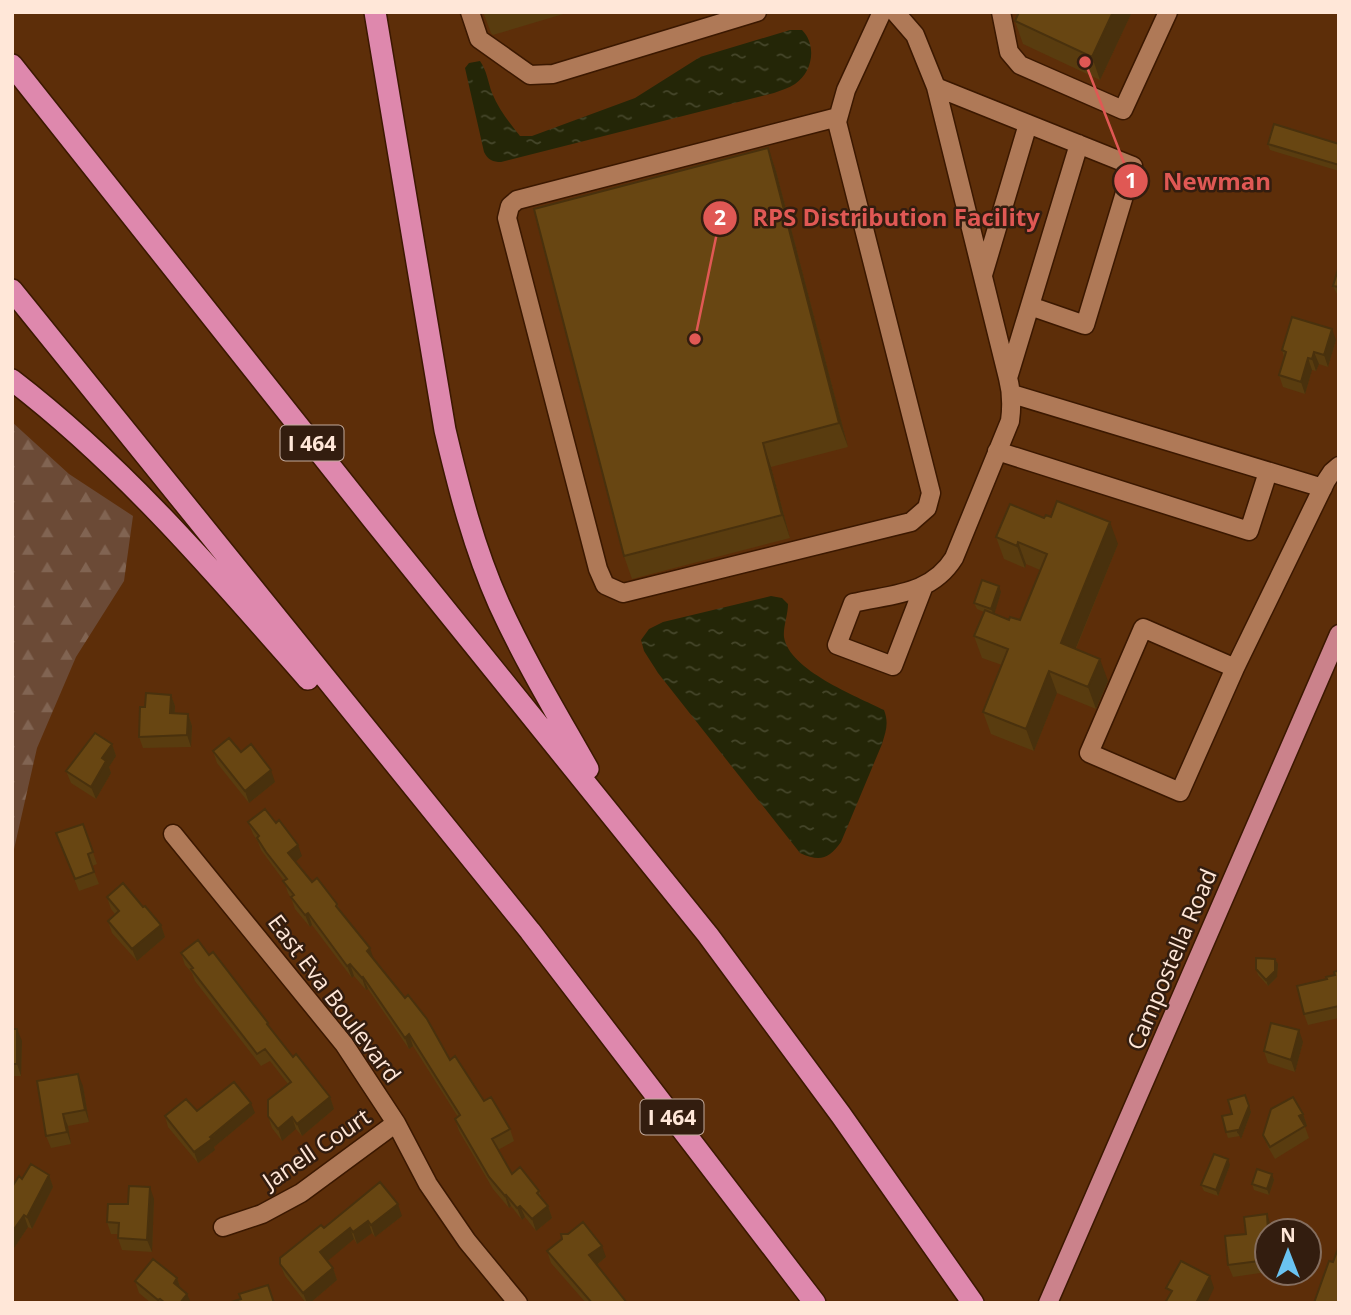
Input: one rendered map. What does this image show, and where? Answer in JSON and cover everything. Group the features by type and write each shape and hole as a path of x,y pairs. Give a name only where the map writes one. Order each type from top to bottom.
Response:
{"highway":[{"path":"375,12 445,430 458,487 499,602 531,669 616,820"},
{"name":"I 464","path":"12,65 374,521 708,935 841,1115 973,1303"},
{"name":"I 464","path":"12,290 530,931 815,1303"},
{"path":"12,380 89,442 146,498 530,931"}],"main road":[{"name":"Campostella Road","path":"1048,1303 1339,634"}],"street":[{"path":"471,12 480,39 530,75 553,74 757,12"},
{"path":"838,117 517,200 510,206 507,218 598,569 605,585 623,593 911,522 927,508 931,493 837,122 846,90 882,12"},
{"path":"895,12 915,35 936,87 1010,386 1010,421 954,558 945,573 923,588 853,603 837,645 893,666 923,588"},
{"path":"1001,12 1009,51 1020,65 1123,110 1168,12"},
{"path":"936,87 1133,166 1085,325 1030,306"},
{"path":"983,275 1028,124"},
{"path":"1010,386 1030,306 1079,145"},
{"path":"1010,386 1323,488"},
{"path":"997,452 1249,531 1268,472"},
{"path":"1235,668 1143,628 1089,753 1180,792 1235,668 1323,488 1332,472 1339,466"},
{"name":"East Eva Boulevard","path":"173,834 344,1044 396,1123 428,1184 467,1241 518,1303"},
{"name":"Janell Court","path":"223,1227 262,1214 301,1193 396,1123"}],"green space":[{"path":"12,422 69,474 133,516 124,581 76,657 37,748 12,858"}],"water":[{"path":"790,30 802,30 807,36 811,58 806,73 788,88 501,162 491,160 484,152 465,68 469,63 480,61 504,116 520,136 532,136 635,98 700,57"},
{"path":"771,596 782,598 788,604 784,637 798,660 825,681 884,710 886,715 882,744 841,842 828,855 819,858 800,853 658,673 644,651 641,640 649,629 663,622"}],"building":[{"path":"1019,12 1113,12 1092,57 1015,21"},
{"path":"1274,124 1339,144 1339,165 1268,144"},
{"path":"768,148 839,423 763,443 782,515 624,556 534,209"},
{"path":"1339,266 1339,287 1333,286"},
{"path":"1292,317 1332,329 1324,355 1314,352 1312,359 1308,358 1301,382 1279,375 1286,352 1282,350"},
{"path":"1057,501 1110,522 1061,643 1100,659 1088,687 1049,671 1026,729 983,712 1008,649 974,636 985,610 1009,620 1010,617 1020,620 1047,554 1018,542 1017,546 996,537 1010,504 1044,518 1046,515 1051,517"},
{"path":"982,580 999,586 991,609 974,603"},
{"path":"146,693 171,695 170,713 188,714 187,735 139,737 140,707 145,707"},
{"path":"95,733 112,744 102,758 106,761 91,787 66,771"},
{"path":"229,738 241,752 251,744 271,770 245,791 213,751"},
{"path":"265,809 276,823 279,820 298,845 288,853 312,882 317,878 370,948 367,951 405,998 408,995 427,1019 450,1060 455,1056 484,1101 491,1097 510,1129 492,1139 512,1174 520,1167 548,1206 532,1219 520,1206 517,1208 489,1177 455,1119 460,1115 409,1034 405,1038 363,977 350,964 347,966 308,913 305,915 291,897 294,895 283,881 287,879 248,822"},
{"path":"83,824 93,852 88,854 94,872 75,879 56,833"},
{"path":"123,883 161,925 132,949 108,921 119,911 107,897"},
{"path":"198,940 209,955 213,952 293,1057 296,1054 330,1097 297,1124 292,1117 278,1129 268,1116 268,1100 291,1082 265,1049 257,1054 191,969 193,968 181,953"},
{"path":"1256,958 1275,959 1275,971 1266,980 1256,969"},
{"path":"1339,970 1339,1006 1304,1014 1297,986 1327,979 1326,977 1335,975 1334,972"},
{"path":"1271,1023 1299,1030 1291,1060 1264,1051"},
{"path":"12,1029 17,1029 17,1064 12,1064"},
{"path":"78,1074 85,1110 63,1114 67,1132 46,1136 37,1081"},
{"path":"234,1082 251,1103 194,1152 165,1116 186,1099 197,1111"},
{"path":"1245,1095 1249,1106 1238,1133 1238,1130 1226,1132 1222,1116 1232,1114 1228,1100"},
{"path":"1293,1097 1303,1114 1299,1116 1305,1126 1270,1147 1263,1135 1271,1109"},
{"path":"1214,1154 1228,1159 1216,1190 1201,1185"},
{"path":"31,1164 49,1175 27,1217 24,1215 12,1232 12,1187 19,1176 22,1179"},
{"path":"1257,1169 1272,1174 1267,1189 1252,1184"},
{"path":"380,1182 398,1204 371,1225 368,1221 353,1232 350,1228 320,1252 333,1268 303,1293 280,1264 280,1258 321,1225 324,1228"},
{"path":"129,1186 150,1187 147,1240 118,1238 119,1223 107,1222 108,1204 128,1204"},
{"path":"1267,1214 1267,1217 1253,1217 1253,1262 1228,1265 1225,1236 1246,1234 1244,1217"},
{"path":"583,1222 602,1246 589,1255 627,1303 592,1303 547,1251 562,1239 561,1234 568,1234"},
{"path":"1339,1246 1339,1303 1314,1303 1320,1287 1323,1287 1329,1261 1333,1262"},
{"path":"153,1259 177,1278 174,1283 187,1294 180,1303 158,1300 135,1281"},
{"path":"1181,1261 1210,1276 1196,1303 1165,1303 1172,1291 1166,1288"},
{"path":"268,1285 274,1303 228,1303 241,1299 239,1294"}],"place":[{"name":"Newman","path":"1085,62"},
{"name":"RPS Distribution Facility","path":"695,339"}]}
